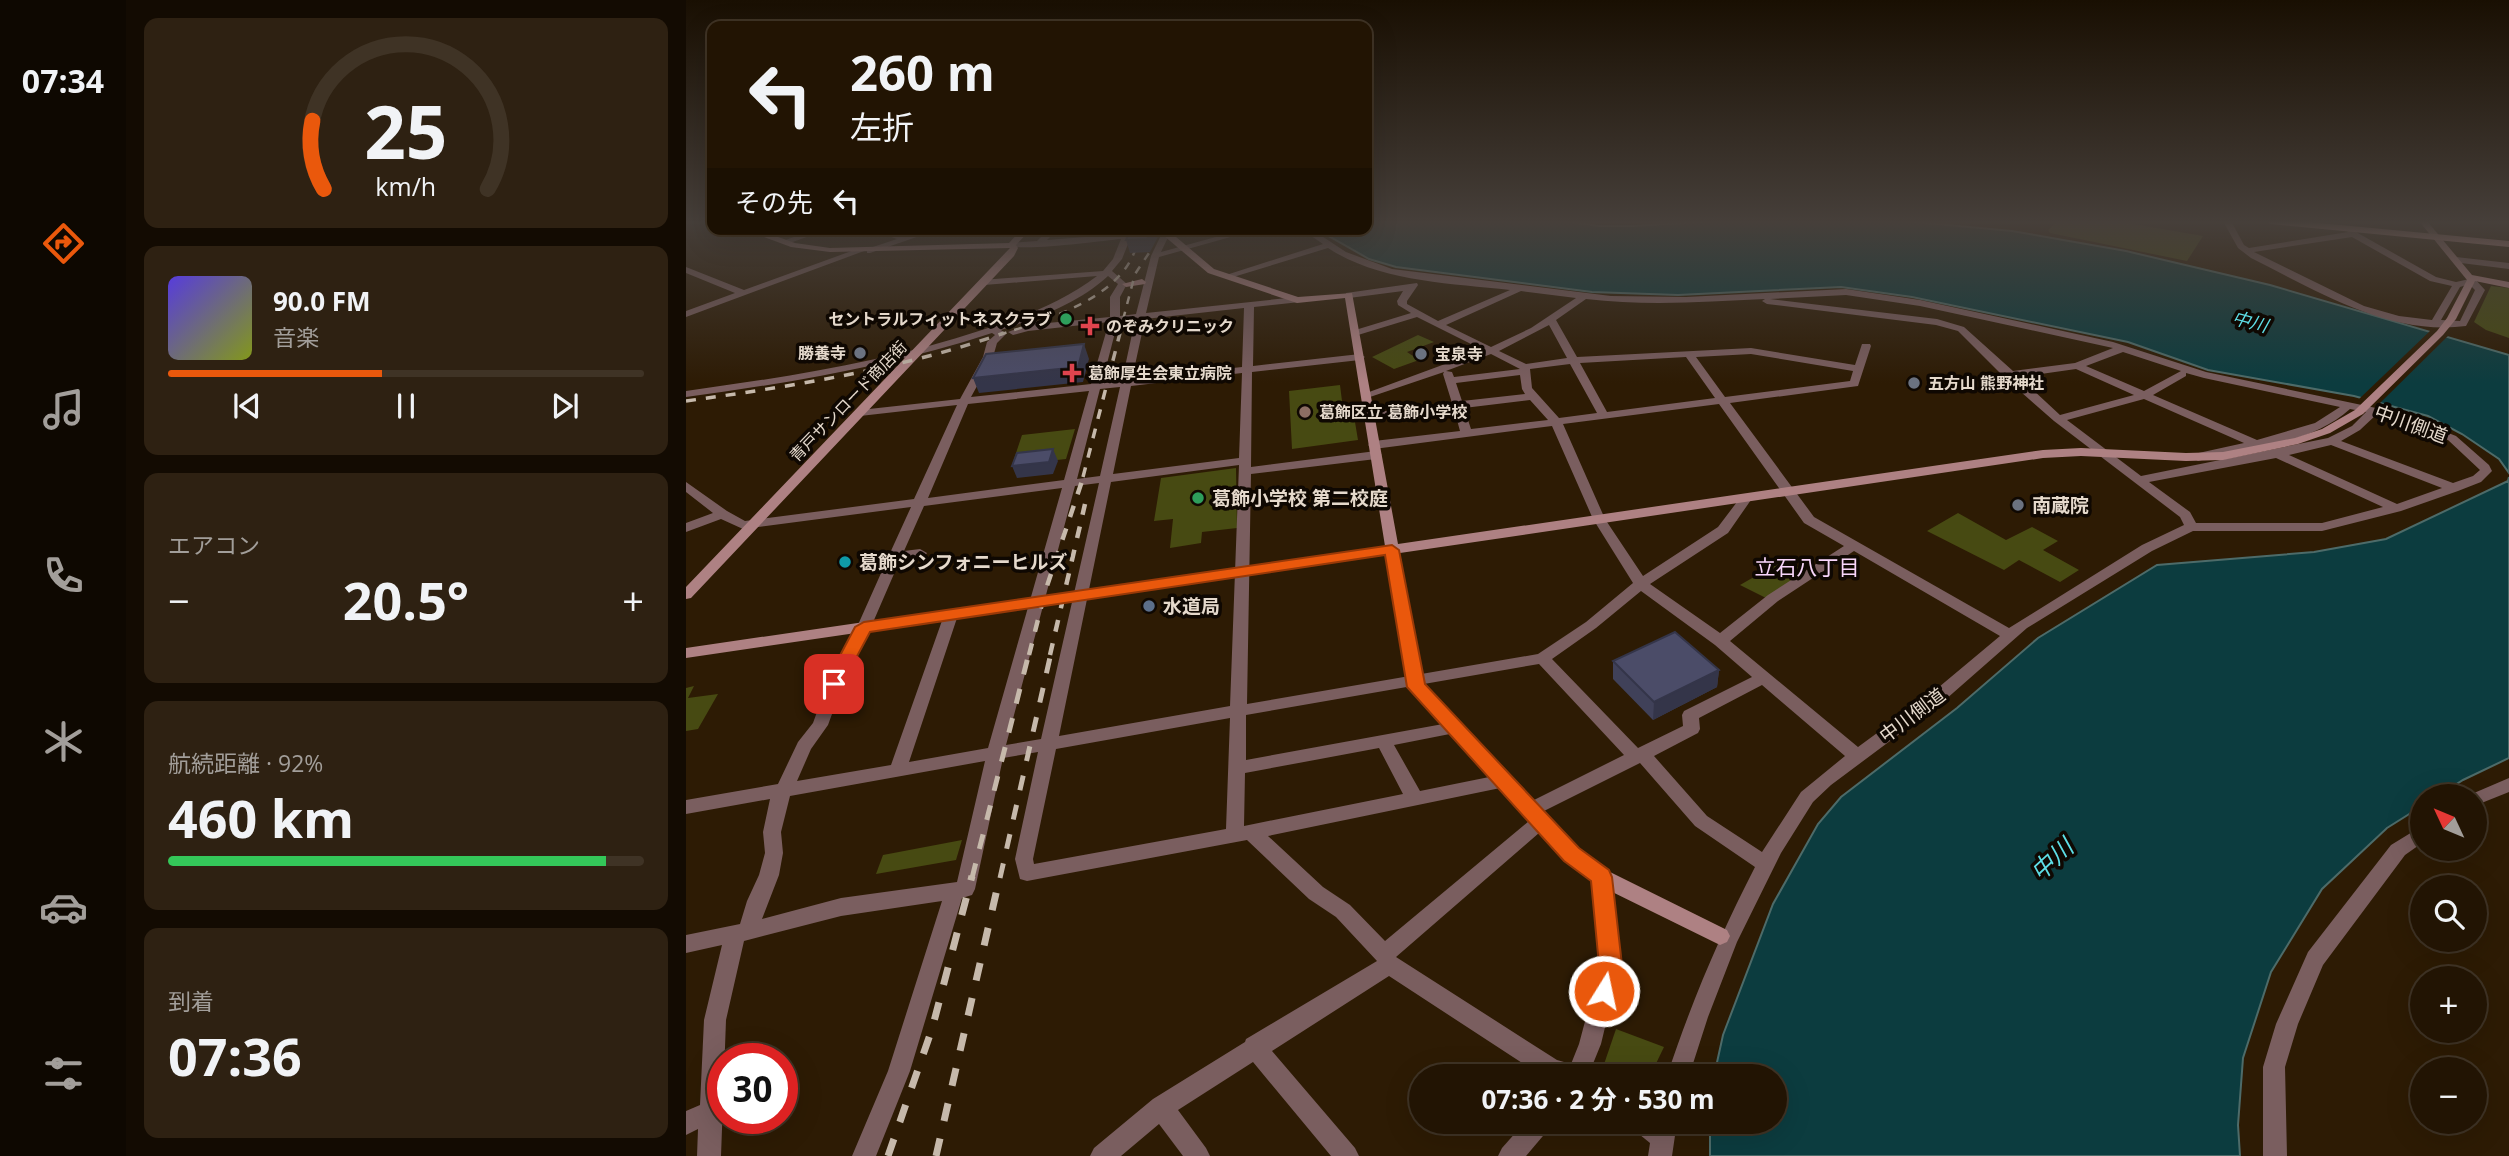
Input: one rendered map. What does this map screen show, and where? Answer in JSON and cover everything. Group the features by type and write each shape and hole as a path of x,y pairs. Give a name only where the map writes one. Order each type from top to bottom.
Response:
{"street":[{"path":"698,275 743,293"},
{"path":"686,314 795,275"},
{"name":"青戸サンロード商店街","path":"686,595 992,275"},
{"path":"985,282 1079,275"},
{"path":"714,1043 715,1020 741,932 769,875 774,853 772,832 779,800 804,746 820,725 838,675 864,627 997,332 1054,306 1102,275"},
{"path":"1114,275 1124,284"},
{"path":"1148,275 1142,315 1024,859 1027,873 1504,782"},
{"path":"1224,275 1297,300"},
{"name":"中川側道","path":"1412,275 1584,296 1657,300 1826,292 1867,294 2123,348 2204,375 2375,410 2435,429 2452,438 2481,461 2486,471 2477,479 2396,508 2305,529 2191,527 2119,564 2009,635 1939,696 1857,756 1807,797 1765,864 1724,938 1682,1064"},
{"path":"2296,275 2371,311 2404,320 2462,324 2480,290 2466,283 2462,275"},
{"path":"2426,275 2433,279 2509,285"},
{"path":"1423,277 1410,288 1402,301 1403,305 1525,369"},
{"path":"864,1156 899,1070 960,891 1115,318 1114,299 1117,289 1124,284 1145,282"},
{"path":"2435,323 2466,283"},
{"path":"686,653 2043,454 2100,453 2198,457 2242,453 2298,441 2349,420 2440,333 2466,283"},
{"path":"932,337 1410,288"},
{"path":"1438,325 1520,288"},
{"path":"1349,295 1414,681 1427,701 1572,854 1601,877 1724,938"},
{"path":"1366,395 1492,350 1552,321 1584,296"},
{"path":"1738,297 1961,329 2058,419 2185,514 2191,527"},
{"path":"1249,304 1238,712 1238,768 1243,833 1316,893 1343,911 1387,960 1543,1064"},
{"path":"1356,333 1418,314"},
{"path":"1552,321 1604,416"},
{"path":"686,394 834,372 915,354 980,334"},
{"path":"686,486 739,525 1107,478 1245,466 1375,450 1467,433 1854,384 1866,346"},
{"path":"2008,375 2077,366 2123,348"},
{"path":"1450,381 1574,360 1751,351 1859,369"},
{"path":"1689,355 1809,520 2009,635"},
{"path":"860,413 1360,357"},
{"path":"2077,366 2254,443"},
{"path":"1446,367 1467,433"},
{"path":"1525,369 1527,389 1556,422 1599,519 1641,584 1720,641 1857,756"},
{"path":"2058,419 2146,396 2182,374"},
{"path":"1369,416 1533,396"},
{"path":"2198,457 2299,432 2328,421 2349,404"},
{"path":"2140,480 2332,441 2356,428 2375,410"},
{"path":"2332,441 2454,488"},
{"path":"2277,454 2396,508"},
{"path":"686,807 1542,657 1591,625 1641,584 1723,530 1747,497"},
{"path":"686,528 722,514"},
{"path":"1720,641 1773,598 1854,545"},
{"path":"883,554 918,549"},
{"path":"897,771 951,615"},
{"path":"1542,657 1701,821 1765,864"},
{"path":"1102,1156 1161,1107 1387,960 1535,815 1639,755 1692,729 1690,715 1763,678"},
{"path":"1238,768 1454,728"},
{"path":"1383,741 1415,799"},
{"path":"2487,794 2509,785"},
{"path":"2275,1156 2274,1067 2287,1024 2315,959 2398,850 2410,842"},
{"path":"1580,1064 1590,1044 1611,965 1601,877"},
{"path":"686,944 785,923 841,907 960,891"},
{"path":"1254,1047 1347,1156"},
{"path":"1161,1107 1198,1156"},
{"path":"686,1123 707,1113"},
{"path":"709,1156 710,1134"},
{"path":"1510,1156 1529,1134"}],"shaded area":[{"path":"2491,286 2509,288 2509,338 2486,330 2474,322"},
{"path":"1418,335 1434,342 1407,352 1419,360 1394,369 1372,357"},
{"path":"1340,385 1344,417 1354,416 1358,440 1292,449 1289,391"},
{"path":"1075,429 1066,459 1012,465 1022,435"},
{"name":"葛飾小学校 第二校庭","path":"1236,468 1237,528 1202,532 1201,543 1170,548 1173,519 1154,521 1161,478"},
{"path":"1958,513 2006,540 2032,527 2058,541 2043,550 2079,570 2060,582 2019,560 2004,570 1927,531"},
{"path":"1785,559 1806,572 1766,598 1740,585"},
{"path":"694,686 688,698 718,694 698,729 686,731 686,688"},
{"path":"962,840 956,860 876,874 883,855"},
{"path":"1616,1029 1664,1047 1656,1064 1604,1064"}],"water":[{"name":"中川","path":"1458,275 2227,275 2509,355 2509,473 2499,459 2462,434 2428,416 2354,396 2208,370 2128,342 1912,297 1841,287 1678,295 1592,292"},
{"name":"中川","path":"2509,477 2509,758 2457,784 2410,784 2410,814 2387,828 2322,889 2271,972 2243,1058 2238,1125 2240,1156 1710,1156 1710,1134 1787,1134 1787,1064 1717,1064 1723,1035 1773,904 1818,824 1841,797 1957,708 2038,638 2157,565 2314,552 2386,539 2508,481"}],"pier":[{"path":"2432,329 2450,334 2377,406 2358,400"}],"building":[{"path":"1084,344 1078,367 973,378 986,354"},
{"path":"1053,449 1049,462 1012,466 1017,453"},
{"path":"1675,632 1719,670 1654,702 1613,661"}],"railway":[{"path":"999,335 1067,311 1099,293 1120,275"},
{"path":"1119,335 1135,275"},
{"path":"686,401 847,375 926,357 1004,333"},
{"path":"1083,477 1120,333"},
{"path":"1029,655 1045,592 1084,475"},
{"path":"1050,655 1085,504"},
{"path":"972,878 1029,653"},
{"path":"1000,878 1051,653"},
{"path":"888,1156 932,1029 972,876"},
{"path":"936,1156 1000,876"}],"place":[{"name":"セントラルフィットネスクラブ","path":"1066,319"},
{"name":"のぞみクリニック","path":"1090,326"},
{"name":"勝養寺","path":"860,353"},
{"name":"宝泉寺","path":"1421,354"},
{"name":"葛飾厚生会東立病院","path":"1072,373"},
{"name":"五方山 熊野神社","path":"1914,383"},
{"name":"葛飾区立 葛飾小学校","path":"1305,412"},
{"name":"葛飾小学校 第二校庭","path":"1198,498"},
{"name":"南蔵院","path":"2018,505"},
{"name":"葛飾シンフォニーヒルズ","path":"845,562"},
{"name":"水道局","path":"1149,606"}],"district":[{"name":"立石八丁目","path":"1807,568"}],"route":[{"path":"834,684 864,627 1392,550 1416,687 1572,854 1601,877 1611,965 1604,991"}]}
